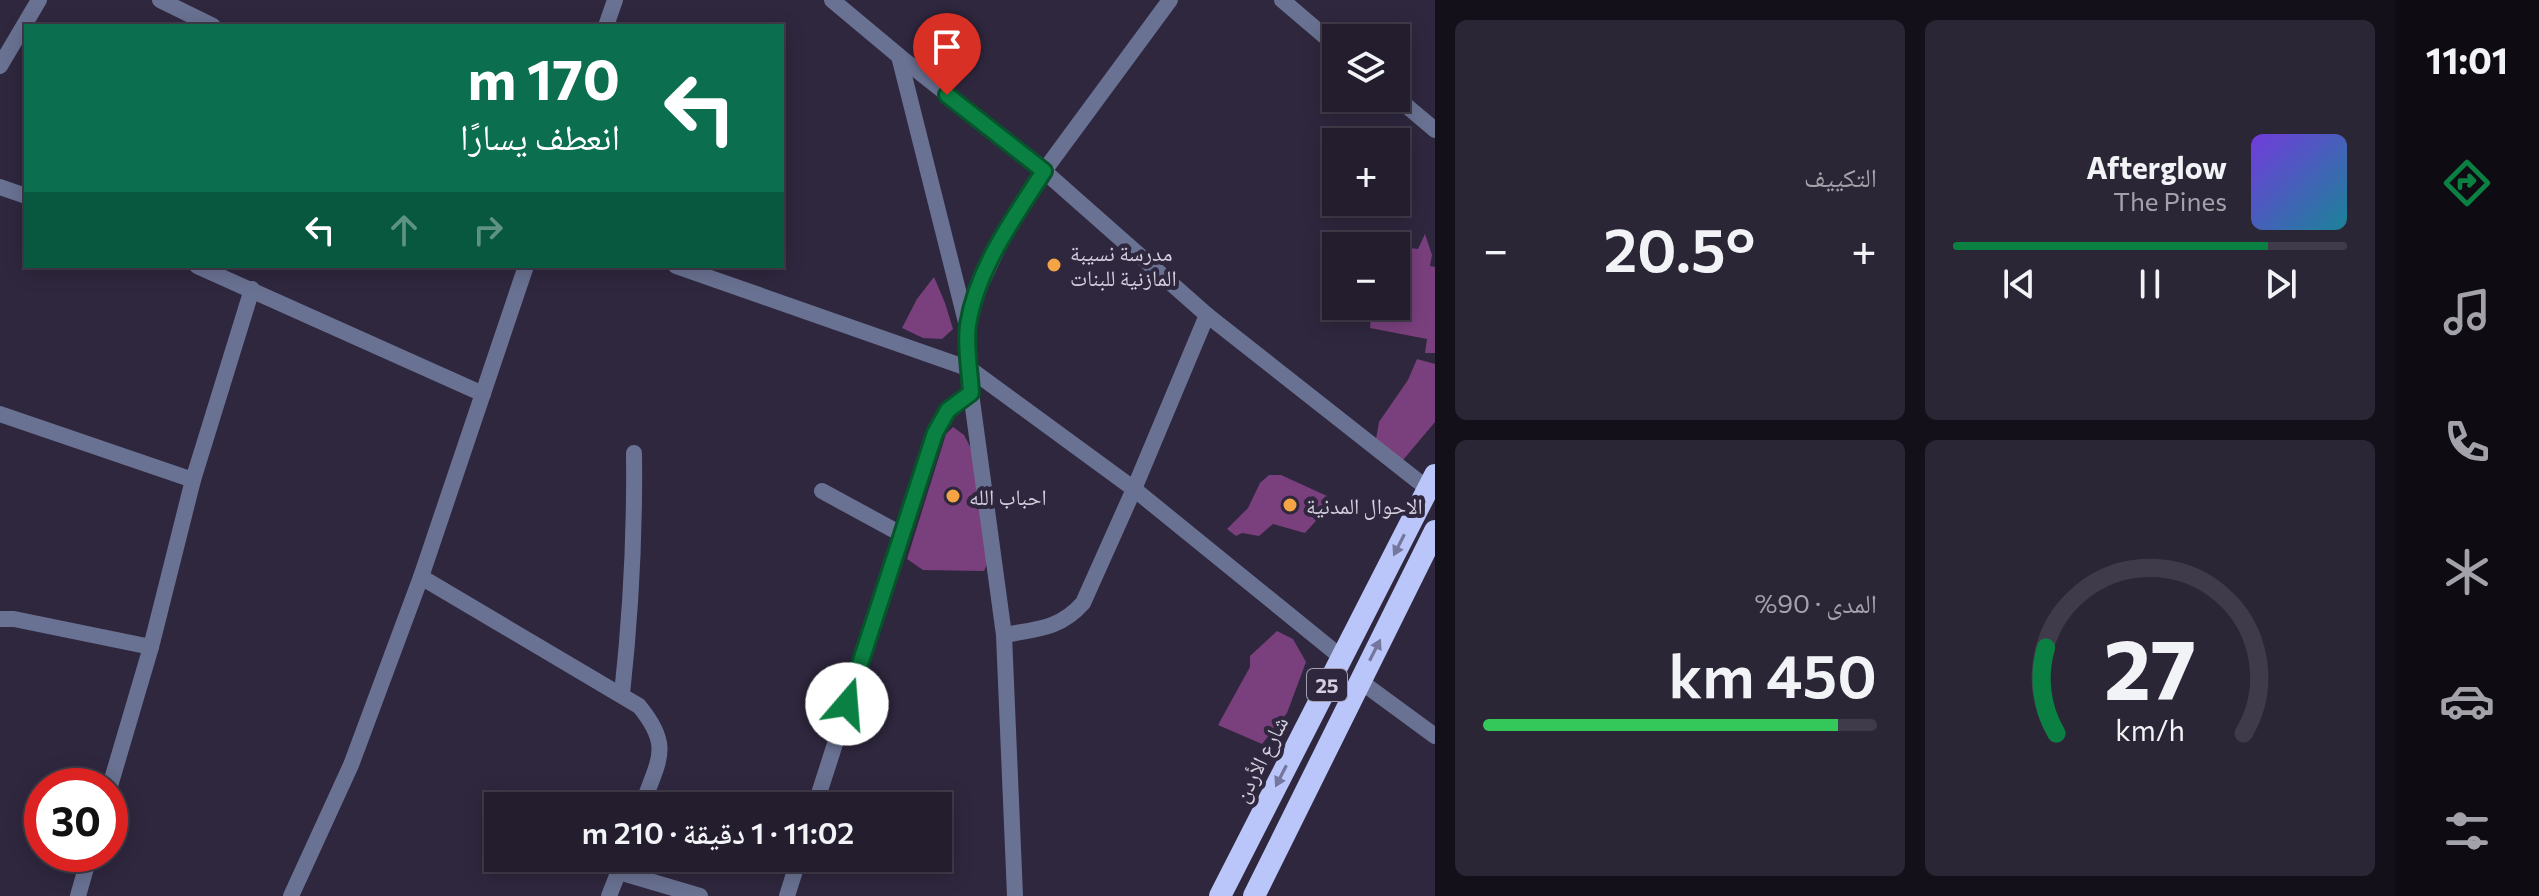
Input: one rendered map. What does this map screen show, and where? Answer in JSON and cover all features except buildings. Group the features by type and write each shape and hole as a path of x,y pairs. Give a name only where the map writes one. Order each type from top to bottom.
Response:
{"highway":[{"name":"شارع الأردن","path":"1220,896 1431,482"},
{"name":"25","path":"1254,896 1435,531"}],"street":[{"path":"25,24 39,0"},
{"path":"160,0 209,24"},
{"path":"607,24 615,0"},
{"path":"832,0 1044,171 1207,315 1431,482"},
{"path":"967,326 990,260 1044,171 1170,0"},
{"path":"1282,0 1322,34"},
{"path":"0,66 24,25"},
{"path":"899,56 967,326 971,393 1004,635 1015,896"},
{"path":"1410,109 1435,130"},
{"path":"0,187 24,195"},
{"path":"202,268 483,394"},
{"path":"291,896 351,765 421,577 525,268"},
{"path":"682,268 970,369 1134,489 1341,657"},
{"path":"115,768 151,647 193,480 252,289"},
{"path":"1004,635 1054,625 1070,617 1083,603 1207,315"},
{"path":"819,792 935,433 948,410 971,393"},
{"path":"0,414 193,480"},
{"path":"622,694 635,550 634,453"},
{"path":"822,491 901,534"},
{"path":"421,577 639,706 659,737 659,758 647,792"},
{"path":"0,619 14,619 151,647"},
{"path":"1360,681 1435,736"},
{"path":"78,896 85,872"},
{"path":"609,896 619,872"},
{"path":"640,872 700,896"},
{"path":"787,896 795,872"}],"place":[{"name":"مدرسة نسيبة المازنية للبنات","path":"1054,265"},
{"name":"احباب الله","path":"953,496"},
{"name":"الاحوال المدنية","path":"1290,505"}],"route":[{"path":"847,704 935,433 948,410 971,393 967,326 979,288 990,260 1044,171 947,95"}]}
